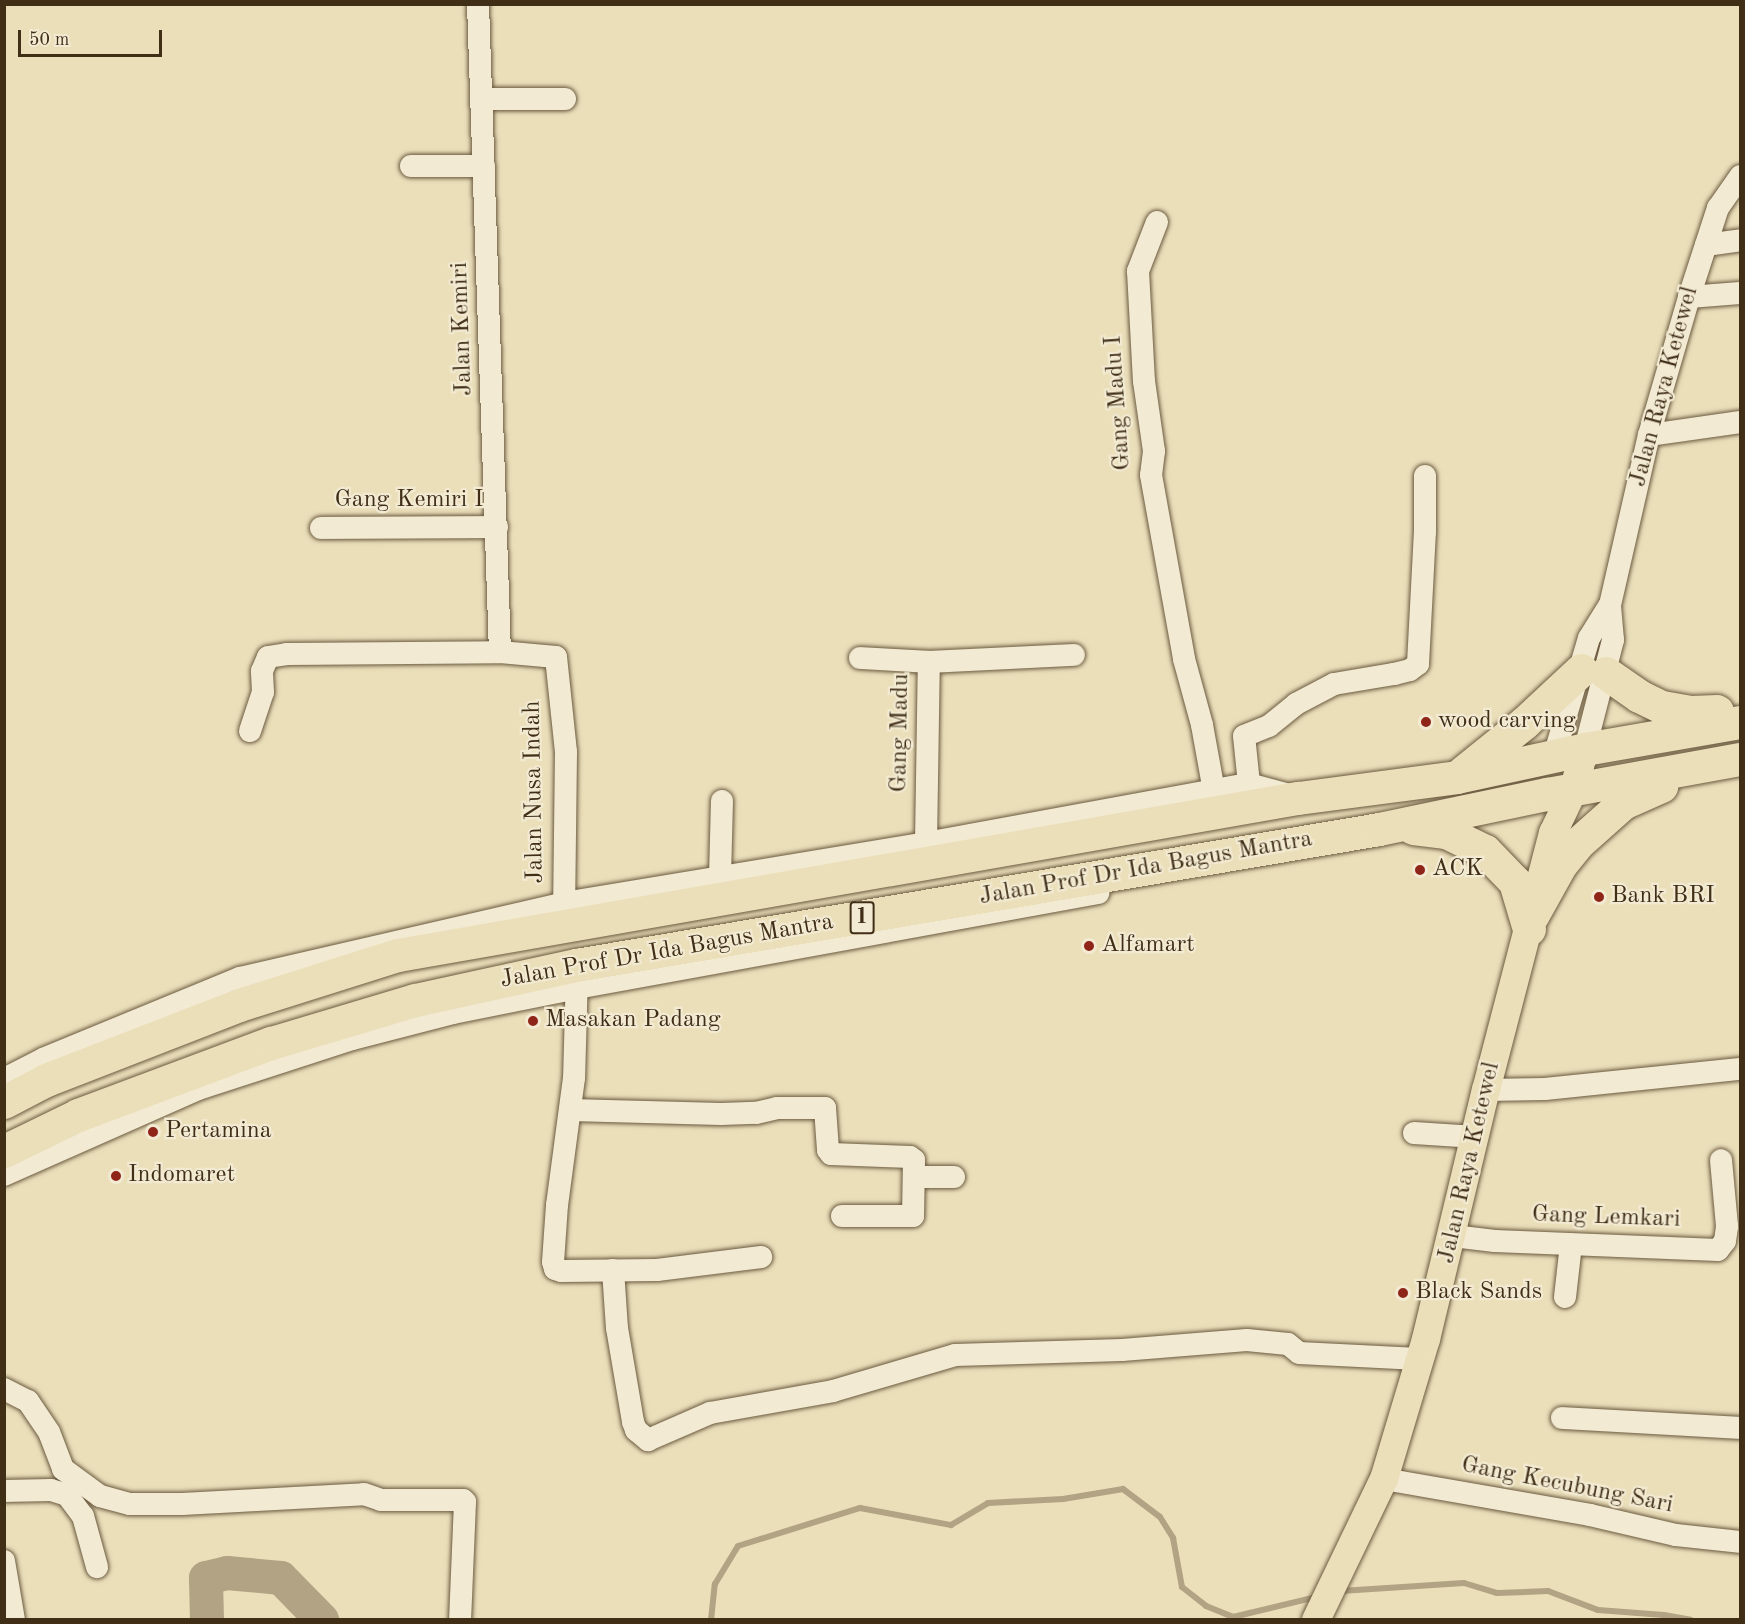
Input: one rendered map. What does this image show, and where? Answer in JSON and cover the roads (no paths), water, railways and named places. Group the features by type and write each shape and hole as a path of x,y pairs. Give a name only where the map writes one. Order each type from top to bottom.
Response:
{"highway":[{"path":"1457,777 1593,672 1639,696 1674,710 1740,711"},
{"name":"Jalan Prof Dr Ida Bagus Mantra","path":"4,1102 46,1080 262,998 398,955 564,914 1298,798 1457,777 1569,752 1740,722"},
{"path":"1530,922 1561,864 1577,844 1623,803 1668,783 1740,761"},
{"name":"Jalan Prof Dr Ida Bagus Mantra","path":"4,1151 78,1115 271,1043 415,1000 577,976 1094,886 1308,841 1740,761"},
{"path":"1378,829 1427,828 1446,831 1485,850 1515,882 1530,922"}],"main road":[{"name":"Jalan Raya Ketewel","path":"1324,1603 1384,1479 1419,1359 1453,1236 1486,1090 1553,833 1569,752"}],"street":[{"name":"Jalan Kemiri","path":"478,4 500,652"},
{"path":"482,99 565,99"},
{"path":"411,166 484,166"},
{"name":"Jalan Raya Ketewel","path":"1569,752 1593,672 1613,640 1610,605 1649,435 1689,297 1718,208 1740,176"},
{"path":"1718,208 1740,207"},
{"name":"Gang Madu I","path":"1157,222 1138,271 1144,381 1154,451 1151,475 1185,659 1202,725 1214,791"},
{"path":"1706,245 1740,240"},
{"path":"1689,297 1740,293"},
{"path":"1649,435 1740,422"},
{"path":"1249,784 1244,736 1269,726 1296,704 1334,684 1394,674 1418,664 1425,532 1425,476"},
{"name":"Gang Kemiri I","path":"321,528 497,527"},
{"path":"250,731 262,692 262,671 268,657 500,652"},
{"name":"Jalan Nusa Indah","path":"500,652 556,657 566,752 564,914"},
{"name":"Gang Madu","path":"926,843 929,662 1074,655"},
{"path":"860,658 929,662"},
{"name":"Jalan Raya Ketewel","path":"1569,752 1593,672"},
{"path":"4,1079 43,1059 240,978 564,914 720,877 926,843 1249,784 1298,798"},
{"path":"720,877 722,801"},
{"path":"4,1175 198,1089 319,1048 453,1013 577,976 570,1110 553,1262 558,1271 657,1270 761,1257"},
{"path":"1486,1090 1545,1089 1740,1069"},
{"path":"570,1110 721,1114 756,1113 777,1108 821,1107 827,1112 829,1153 914,1158 914,1212 911,1217 842,1216"},
{"path":"1414,1133 1476,1137"},
{"path":"1721,1160 1734,1225"},
{"path":"915,1177 954,1177"},
{"name":"Gang Lemkari","path":"1453,1236 1718,1250 1734,1225"},
{"path":"1565,1297 1571,1244"},
{"path":"613,1270 617,1328 633,1422 636,1430 648,1440 710,1413 833,1391 955,1355 1122,1350 1247,1340 1288,1344 1299,1353 1419,1359"},
{"path":"4,1389 28,1401 49,1432 63,1469 100,1496 120,1502 182,1504 364,1494 381,1500 463,1500 465,1502 460,1620"},
{"path":"1562,1418 1740,1428"},
{"name":"Gang Kecubung Sari","path":"1384,1479 1590,1515 1676,1535 1740,1542"},
{"path":"4,1491 51,1490 67,1495 83,1516 97,1567"},
{"path":"4,1561 14,1620"}],"waterway":[{"path":"711,1620 715,1584 738,1546 860,1508 951,1525 988,1503 1063,1499 1123,1489 1160,1517 1173,1538 1182,1587 1206,1606 1233,1617 1316,1597"},
{"path":"207,1620 206,1578 227,1573 281,1578 322,1620"},
{"path":"1341,1591 1464,1583 1497,1593 1548,1591 1598,1610 1664,1615 1691,1620"}],"place":[{"name":"wood carving","path":"1426,722"},
{"name":"ACK","path":"1420,870"},
{"name":"Bank BRI","path":"1599,897"},
{"name":"Alfamart","path":"1089,946"},
{"name":"Masakan Padang","path":"533,1021"},
{"name":"Pertamina","path":"153,1132"},
{"name":"Indomaret","path":"116,1176"},
{"name":"Black Sands","path":"1403,1293"}]}
